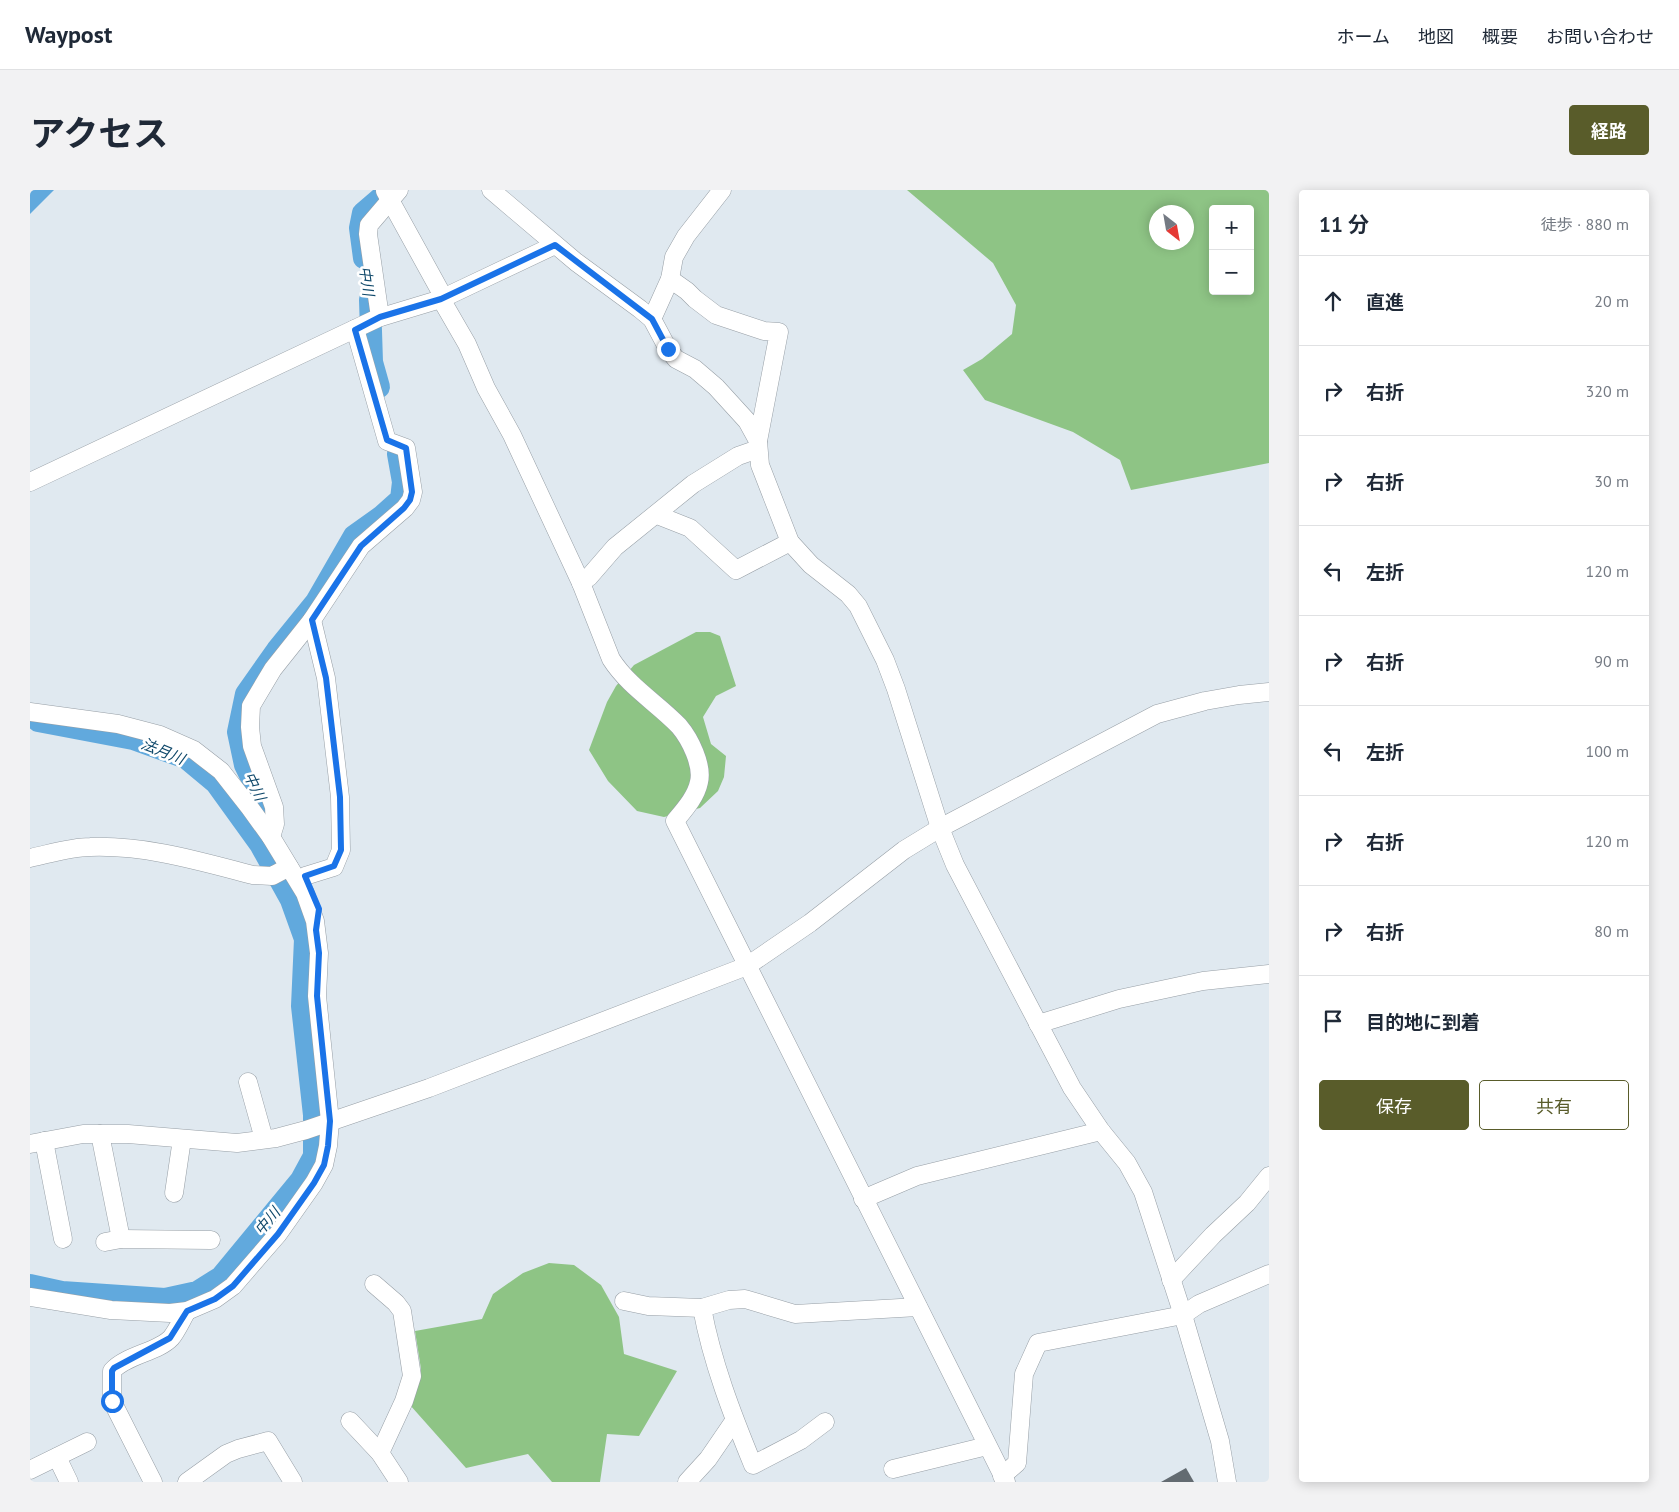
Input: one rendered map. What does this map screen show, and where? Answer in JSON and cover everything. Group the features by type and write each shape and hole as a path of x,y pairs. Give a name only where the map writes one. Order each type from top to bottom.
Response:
{"street":[{"path":"491,190 555,245 652,319 668,349 676,359 694,369 716,387 747,422 758,445"},
{"path":"652,319 670,279 674,257 686,236 722,190"},
{"path":"272,839 275,824 274,807 252,746 250,727 251,706 273,670 312,620 361,546 404,508 410,500 412,492 406,448 387,440 370,322 369,225 391,194 442,298 467,344 486,388 512,435 581,583 611,659 618,671 639,693 680,727 700,764 699,782 695,794 675,821 1004,1479 1017,1463 1024,1374 1038,1343 1183,1315 1199,1304 1269,1274"},
{"path":"30,482 370,322 442,298 555,245"},
{"path":"670,279 716,315 764,332 779,332 758,445 760,465 790,542 811,565 848,594 858,606 885,660 896,689 940,828 955,865 1072,1088 1127,1163 1144,1192 1220,1441 1227,1482"},
{"path":"581,583 616,548 693,484 758,445"},
{"path":"657,515 690,528 736,570 790,542"},
{"path":"305,876 334,866 341,850 340,797 333,727 326,678 312,620"},
{"path":"64,1239 37,1143 83,1134 100,1134 237,1143 306,1130 429,1088 747,966 810,923 904,850 940,828 1158,714 1205,701 1269,692"},
{"path":"30,712 118,724 160,735 194,750 221,771 272,839 282,871 305,893 315,921 319,953 317,996 328,1146 324,1165 314,1183 278,1234 233,1286 215,1299 187,1311 170,1313 111,1310 30,1297"},
{"path":"272,839 286,847 299,864 305,876 319,909 316,930"},
{"path":"30,858 88,847 128,848 166,853 252,875 282,871"},
{"path":"1038,1024 1128,997 1203,981 1269,974"},
{"path":"248,1082 264,1139"},
{"path":"863,1198 917,1176 1102,1130"},
{"path":"100,1134 113,1240 211,1240"},
{"path":"174,1193 182,1139"},
{"path":"1171,1280 1213,1235 1247,1203 1269,1176"},
{"path":"374,1284 396,1303 402,1311 412,1376 404,1401 380,1452"},
{"path":"624,1301 648,1306 702,1308 729,1300 745,1299 795,1314 918,1308"},
{"path":"702,1308 734,1421 753,1465 801,1440 825,1422"},
{"path":"153,1482 112,1401 112,1371 140,1353 160,1345 170,1338 187,1311"},
{"path":"350,1421 380,1452 399,1482"},
{"path":"687,1482 708,1459 734,1421"},
{"path":"187,1482 226,1454 268,1441 293,1482"},
{"path":"30,1470 87,1442"},
{"path":"893,1469 987,1446"},
{"path":"57,1457 69,1482"}],"green space":[{"path":"907,190 1269,190 1269,463 1131,490 1120,460 1073,432 985,400 963,370 982,359 1012,334 1016,305 993,263"},
{"path":"696,632 710,632 720,636 736,686 716,696 703,717 711,744 726,756 724,777 718,791 700,808 664,817 637,811 608,781 589,750 607,702 616,686 634,665"},
{"path":"549,1263 574,1265 601,1285 619,1317 624,1354 677,1371 639,1436 607,1434 600,1482 552,1482 528,1454 466,1468 410,1405 421,1369 415,1331 482,1319 493,1294 523,1273"}],"water":[{"path":"30,190 54,190 30,214"}],"building":[{"path":"1186,1468 1194,1482 1161,1482"}],"waterway":[{"name":"中川","path":"364,258 360,228 363,213 390,190"},
{"name":"中川","path":"370,300 372,362 379,387"},
{"name":"中川","path":"260,843 266,808 245,765 238,732 246,694 277,650 316,602 354,536 382,516 401,499 403,482 398,454"},
{"name":"中川","path":"30,1285 62,1292 165,1299 197,1292 221,1277 301,1180 314,1156 314,1115 302,1006 305,939 291,900 260,844 216,783 186,758 133,739 38,721"}],"route":[{"path":"112,1401 112,1371 114,1368 140,1353 160,1345 170,1338 187,1311 215,1299 233,1286 278,1234 314,1183 324,1165 330,1121 317,996 319,953 316,930 319,909 305,876 334,866 341,850 340,797 326,678 312,620 361,546 404,508 410,500 412,492 406,448 387,440 355,330 380,317 441,299 555,245 652,319 668,349"}],"water label":[{"name":"法月川","path":"163,751"}]}
